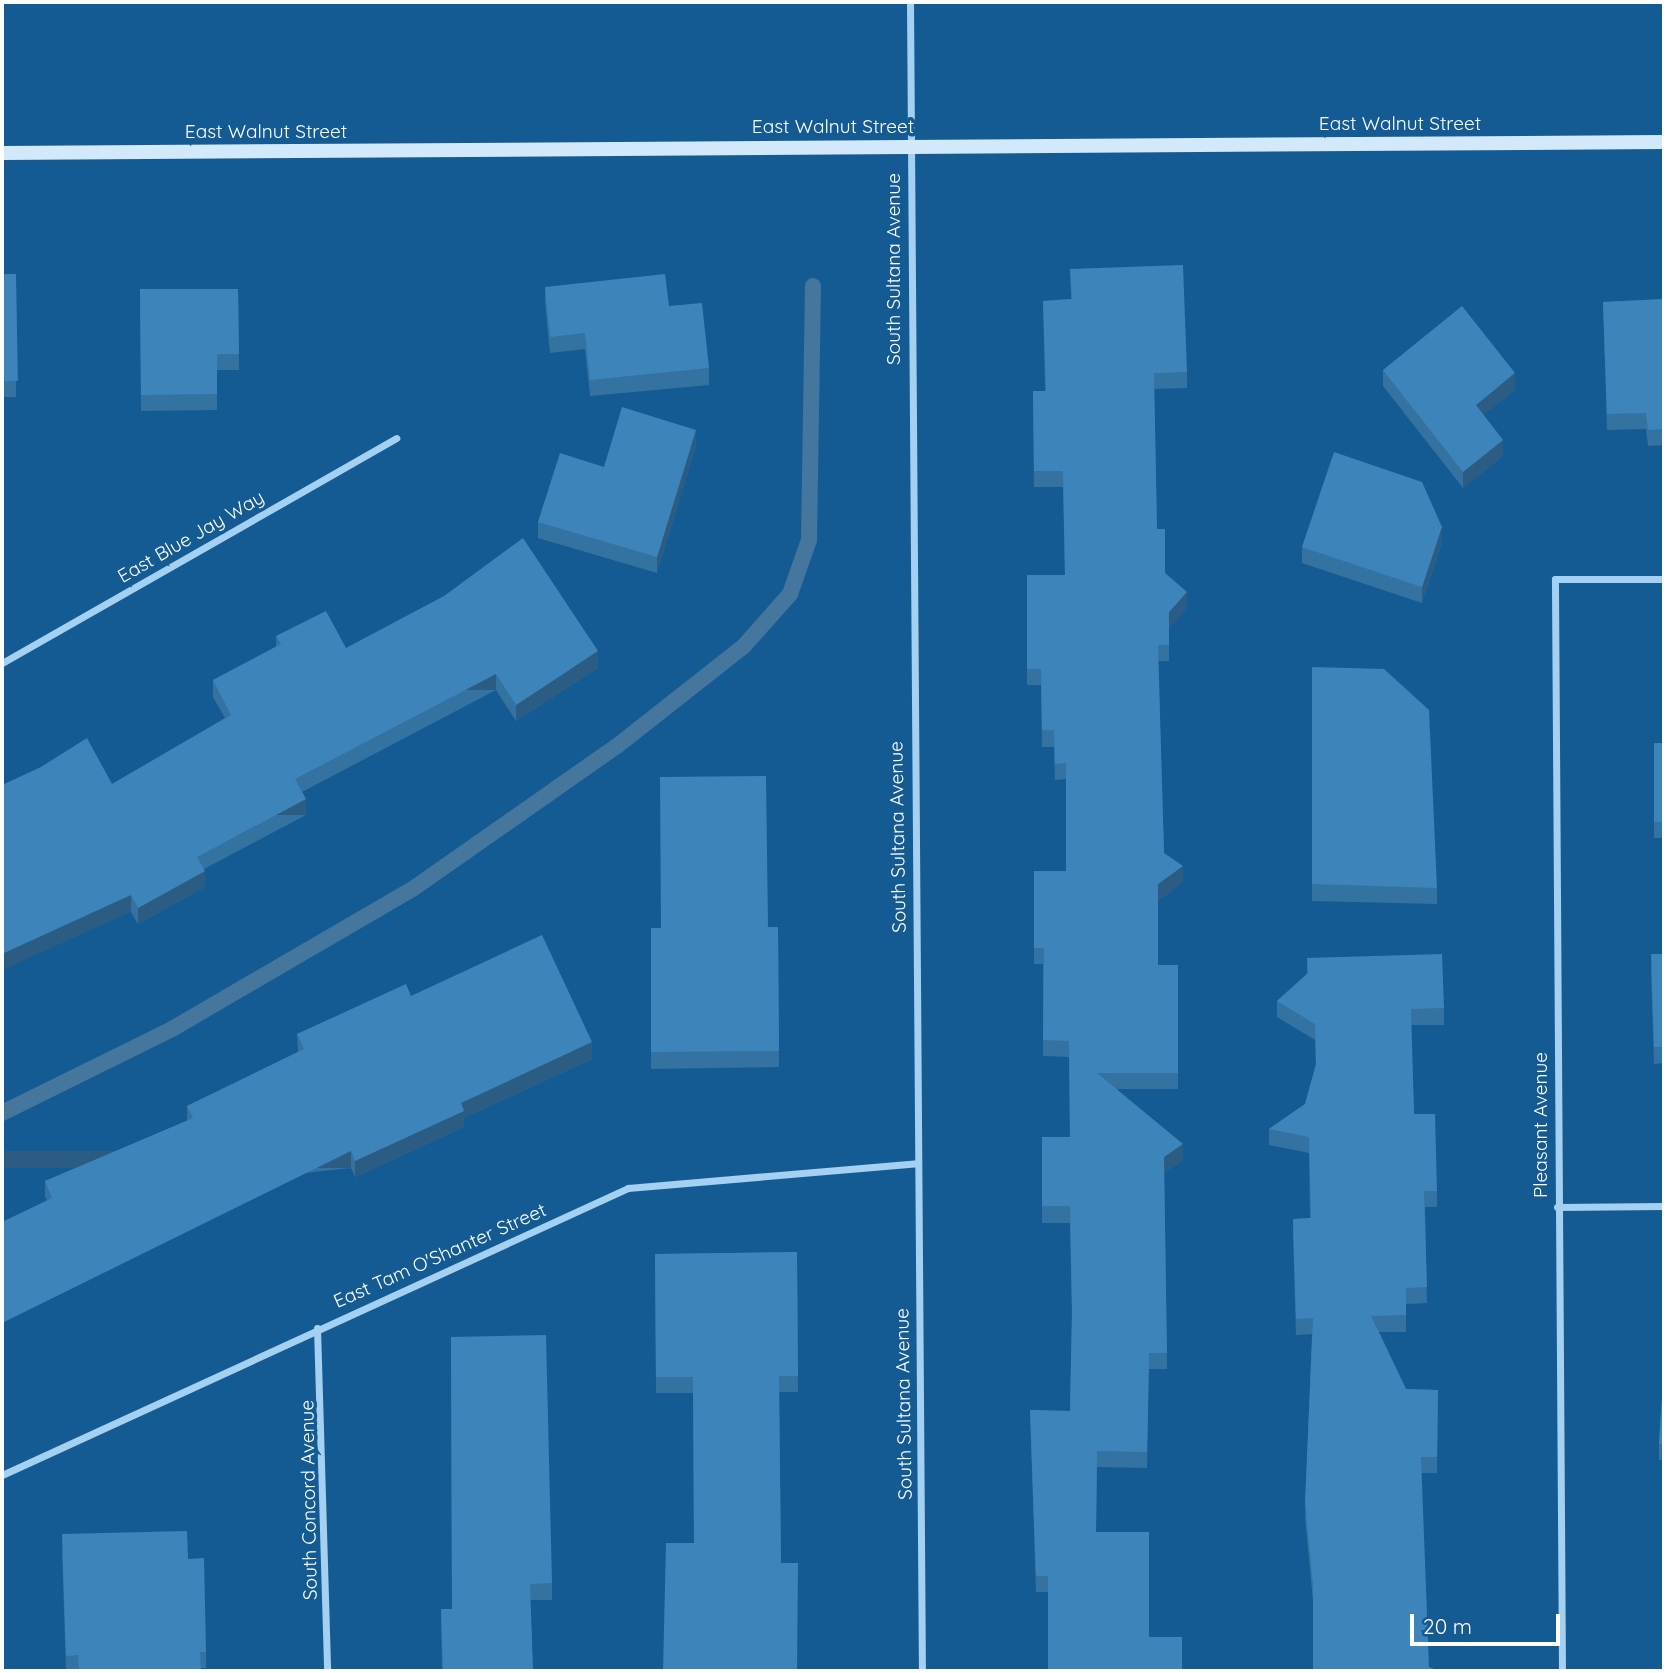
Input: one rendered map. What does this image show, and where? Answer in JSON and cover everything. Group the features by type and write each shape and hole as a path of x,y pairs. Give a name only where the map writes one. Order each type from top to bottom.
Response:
{"street":[{"name":"South Sultana Avenue","path":"910,2 922,1671"},
{"name":"East Walnut Street","path":"2,153 1664,142"},
{"name":"East Blue Jay Way","path":"2,663 396,438"},
{"name":"Pleasant Avenue","path":"1562,1671 1555,579 1664,579"},
{"name":"East Tam O'Shanter Street","path":"2,1475 317,1328 628,1188 917,1163"},
{"path":"1558,1207 1664,1206"},
{"name":"South Concord Avenue","path":"317,1328 327,1671"}],"building":[{"path":"1183,265 1187,372 1154,373 1157,529 1165,529 1165,573 1187,592 1169,612 1169,645 1158,645 1164,853 1183,866 1158,884 1158,965 1178,965 1178,1073 1097,1073 1183,1144 1164,1157 1167,1353 1149,1353 1147,1452 1097,1451 1096,1532 1149,1532 1149,1637 1182,1637 1182,1671 1048,1671 1048,1576 1036,1576 1030,1410 1070,1411 1070,1206 1042,1206 1042,1137 1070,1137 1069,1041 1043,1040 1044,948 1034,948 1034,871 1066,871 1066,763 1055,764 1054,730 1042,730 1041,669 1027,669 1027,575 1065,575 1063,471 1034,471 1033,391 1046,391 1043,301 1072,299 1070,269"},
{"path":"2,274 16,274 18,381 4,381"},
{"path":"665,274 669,306 702,303 709,368 590,380 585,333 550,337 545,287"},
{"path":"140,289 238,289 239,354 217,354 217,394 141,395"},
{"path":"1664,299 1664,429 1648,430 1646,413 1607,414 1603,302"},
{"path":"1462,306 1515,373 1476,405 1503,440 1463,472 1383,370"},
{"path":"622,407 696,430 657,557 538,522 560,453 604,467"},
{"path":"1334,452 1422,482 1442,527 1422,587 1302,547"},
{"path":"523,538 598,651 516,705 496,674 295,779 306,799 197,857 205,871 138,908 131,895 2,954 2,785 41,767 87,738 112,784 231,715 213,680 281,644 276,636 326,611 346,648 444,596"},
{"path":"1312,667 1384,669 1429,710 1437,888 1312,884"},
{"path":"1654,743 1664,743 1664,822 1654,822"},
{"path":"766,776 768,927 778,927 779,1051 651,1052 651,928 661,928 660,777"},
{"path":"542,935 592,1042 461,1103 464,1111 355,1161 351,1151 2,1323 2,1222 52,1198 45,1181 193,1118 187,1106 304,1049 297,1034 406,984 411,996"},
{"path":"1442,954 1444,1008 1411,1009 1414,1114 1435,1114 1437,1191 1424,1191 1427,1287 1406,1288 1406,1315 1371,1316 1406,1389 1438,1390 1437,1457 1421,1457 1429,1667 1439,1671 1313,1671 1313,1585 1305,1502 1313,1318 1296,1319 1293,1219 1311,1218 1309,1137 1269,1129 1305,1104 1316,1064 1315,1024 1277,1001 1308,973 1307,958"},
{"path":"1651,954 1664,954 1664,1047 1654,1047"},
{"path":"797,1252 798,1376 779,1376 781,1563 798,1563 797,1671 663,1671 666,1543 694,1543 693,1377 656,1377 655,1254"},
{"path":"546,1335 552,1583 530,1584 533,1671 443,1671 441,1609 452,1609 451,1337"},
{"path":"1664,1367 1664,1444 1659,1444"},
{"path":"187,1531 188,1559 204,1558 206,1652 200,1652 201,1671 79,1671 78,1655 66,1656 62,1534"}],"waterway":[{"path":"2,1113 172,1029 414,888 617,746 743,647 790,594 809,540 813,286"}]}
